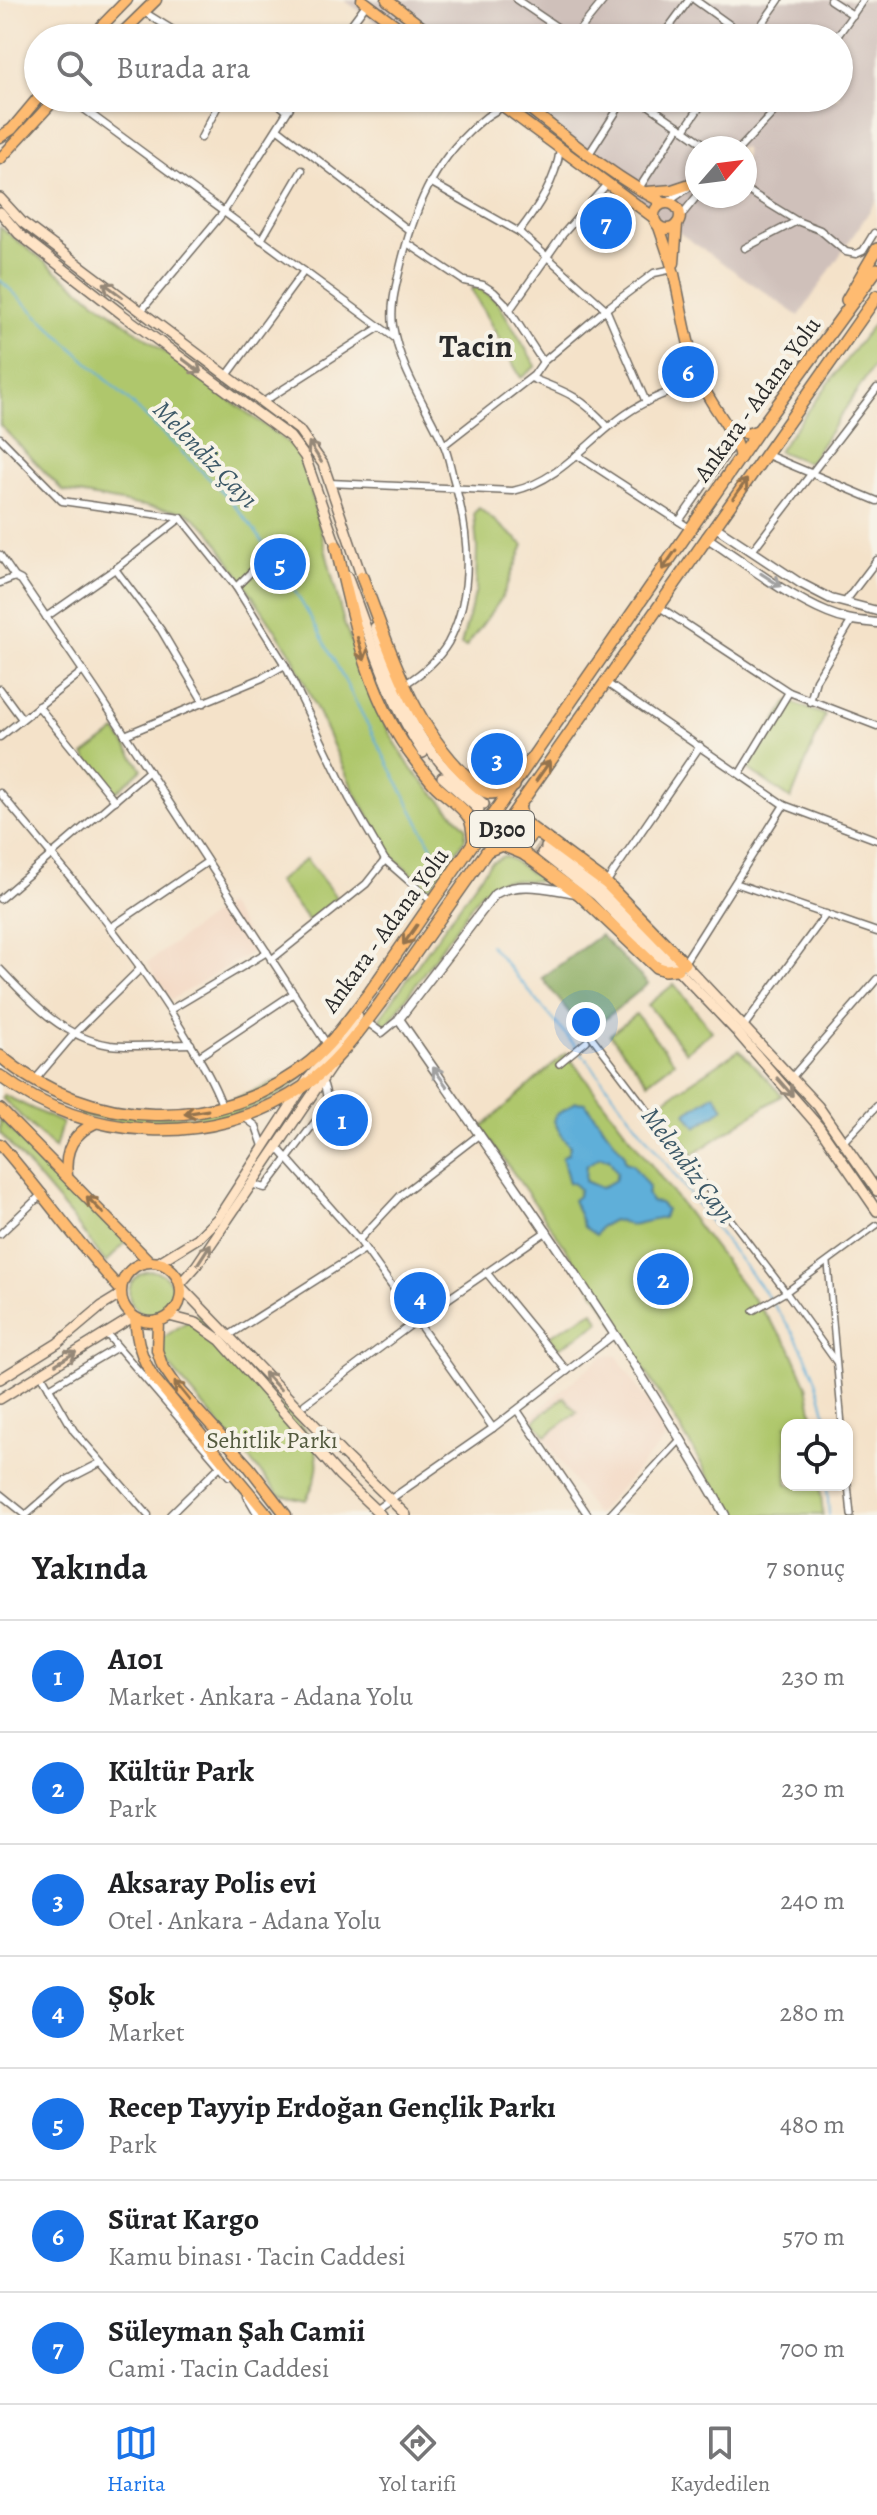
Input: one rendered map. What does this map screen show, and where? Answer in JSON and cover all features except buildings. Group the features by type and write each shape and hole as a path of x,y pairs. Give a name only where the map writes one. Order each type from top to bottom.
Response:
{"highway":[{"path":"834,331 850,294 877,249"},
{"name":"Ankara - Adana Yolu","path":"0,1056 34,1081 74,1100 131,1114 178,1115 222,1107 258,1095 281,1082 328,1046 370,992 474,844 759,430 877,269"},
{"name":"Ankara - Adana Yolu","path":"0,1076 49,1107 97,1122 132,1129 163,1130 215,1125 244,1117 304,1086 337,1058 366,1022 877,296"},
{"path":"845,342 877,307"},
{"path":"336,546 356,634 380,701 399,738 416,762 470,820 474,844"},
{"path":"362,577 418,715 434,741 476,785 490,793 514,786"},
{"path":"486,851 502,845 525,855 579,894 656,967 665,970 681,966 606,883 522,821 519,805"},
{"path":"525,855 522,847 527,837 532,833 539,834"}],"main road":[{"path":"104,24 127,0"},
{"path":"132,24 156,0"},
{"path":"387,0 418,24"},
{"path":"365,2 393,24"},
{"path":"0,137 12,129 26,112"},
{"path":"0,159 43,112"},
{"path":"509,112 656,222 670,229 679,221"},
{"path":"535,112 641,191 678,209 673,269"},
{"path":"641,191 672,190 685,186"},
{"path":"0,198 22,222 299,430 323,464 362,577 378,636 410,719 446,772 481,807 441,776 404,721 305,457 290,437 19,234 0,212"},
{"path":"666,202 655,209 656,222 673,269 700,381 736,440 740,458"},
{"path":"728,426 747,434 759,430"},
{"path":"544,850 597,896 652,952 681,966 744,1026 818,1106 877,1191"},
{"path":"681,966 798,1101 877,1211"},
{"path":"0,1379 58,1343 120,1292 124,1277 132,1268 154,1262 198,1238 218,1218 304,1086 342,1040 370,992"},
{"path":"0,1144 43,1193 120,1292 124,1307 145,1322 158,1321 169,1316 180,1300 180,1286 337,1058"},
{"path":"0,1109 154,1262 173,1270 180,1286 406,1515"},
{"path":"67,1176 65,1162 68,1148 76,1135 97,1122"},
{"path":"169,1316 196,1323 220,1340 340,1476 378,1512"},
{"path":"0,1399 134,1317"},
{"path":"134,1317 138,1346 154,1378 268,1515"},
{"path":"158,1321 157,1350 162,1365 180,1391 249,1467 286,1515"}],"street":[{"path":"517,0 552,24"},
{"path":"584,24 604,0"},
{"path":"671,24 689,0"},
{"path":"695,0 728,24"},
{"path":"759,24 779,0"},
{"path":"830,0 853,15"},
{"path":"846,24 863,0"},
{"path":"350,24 365,2"},
{"path":"144,12 163,24"},
{"path":"88,112 396,339"},
{"path":"201,138 215,112"},
{"path":"141,311 223,213 286,112"},
{"path":"405,684 424,672 448,644 461,609 468,564 465,520 457,489 444,445 415,391 396,339 392,299 410,231 430,182 448,153 496,112"},
{"path":"589,154 616,112"},
{"path":"659,112 693,136"},
{"path":"641,191 695,112"},
{"path":"751,136 774,112"},
{"path":"278,129 410,231"},
{"path":"519,232 544,196 558,166 560,149"},
{"path":"261,240 302,170"},
{"path":"430,182 519,232 606,309 646,402"},
{"path":"509,311 563,234 607,184"},
{"path":"666,202 685,189"},
{"path":"757,196 797,221 820,230 846,252 856,254 863,251 876,232"},
{"path":"679,221 688,208"},
{"path":"745,248 797,221"},
{"path":"407,243 464,281 483,285 494,292 543,362"},
{"path":"444,445 531,378 543,362 606,309 654,273 673,269"},
{"path":"226,377 304,271"},
{"path":"263,402 380,327"},
{"path":"531,378 574,394 608,427"},
{"path":"329,483 513,491 533,487 577,455 608,427 646,402 700,381"},
{"path":"752,551 877,388"},
{"path":"0,438 62,501 181,518 236,587 285,665 349,798 385,860 433,902"},
{"path":"679,521 736,440"},
{"path":"765,454 877,501"},
{"path":"577,455 691,529"},
{"path":"46,617 181,518"},
{"path":"714,526 800,583 831,599 877,611"},
{"path":"706,537 829,614 877,623"},
{"path":"0,555 15,577 21,580 83,671 328,1046"},
{"path":"845,602 877,560"},
{"path":"115,569 161,630 204,703"},
{"path":"236,587 254,569"},
{"path":"0,583 15,577"},
{"path":"658,606 789,692 877,726"},
{"path":"810,702 816,680 852,620"},
{"path":"125,735 262,678 285,665"},
{"path":"0,737 83,671"},
{"path":"605,682 784,805 877,840"},
{"path":"0,689 22,719"},
{"path":"740,773 789,692"},
{"path":"38,706 115,801"},
{"path":"606,883 700,746"},
{"path":"0,899 149,771"},
{"path":"0,793 141,968 213,1081 222,1107"},
{"path":"681,966 784,805"},
{"path":"271,960 366,884 385,860"},
{"path":"110,928 207,862"},
{"path":"735,883 877,932"},
{"path":"366,1022 382,1033 399,1019 495,894 506,888 523,886 579,894"},
{"path":"744,1026 826,914"},
{"path":"170,1010 267,952"},
{"path":"34,1081 74,1034 141,968"},
{"path":"0,969 64,1030 74,1034 111,1045 191,1044"},
{"path":"792,1077 877,979"},
{"path":"198,1057 294,993"},
{"path":"399,1019 615,1334 725,1515"},
{"path":"559,1064 589,1039 786,1292 836,1362"},
{"path":"251,1184 265,1188 327,1106 327,1093 322,1080"},
{"path":"843,1142 877,1106"},
{"path":"244,1117 261,1134 264,1150"},
{"path":"359,1240 401,1195 480,1134"},
{"path":"277,1147 359,1240 493,1428"},
{"path":"0,1234 43,1193"},
{"path":"753,1311 828,1263 877,1225"},
{"path":"305,1404 416,1321 547,1231"},
{"path":"228,1336 365,1249"},
{"path":"828,1263 841,1419"},
{"path":"486,1272 567,1371"},
{"path":"106,1333 246,1493 256,1512 245,1515"},
{"path":"378,1512 615,1334"},
{"path":"49,1388 116,1348"},
{"path":"41,1374 74,1431 148,1515"},
{"path":"517,1410 588,1515"},
{"path":"610,1515 681,1439"},
{"path":"0,1494 26,1515 65,1481 100,1463"},
{"path":"170,1515 220,1466"},
{"path":"849,1491 851,1515"}],"shaded area":[{"path":"344,0 877,0 877,200 799,316 505,112 853,112 853,24 378,24"},
{"path":"227,904 257,949 171,1000 147,963"},
{"path":"604,1355 617,1356 664,1428 664,1440 596,1515 530,1417"}],"green space":[{"path":"0,227 294,447 303,461 344,623 389,732 412,770 466,827 465,839 429,889 392,856 353,789 292,655 209,530 187,512 63,491 0,425"},
{"path":"477,287 497,301 536,366 521,378 471,289"},
{"path":"877,319 877,361 809,463 778,451"},
{"path":"479,508 524,545 501,599 466,647 461,645 476,590 474,513"},
{"path":"788,701 825,715 791,799 747,768"},
{"path":"116,731 142,769 114,794 84,755"},
{"path":"503,856 542,881 503,880 481,892 387,1025 379,1019 490,863"},
{"path":"306,859 337,898 309,921 277,882"},
{"path":"600,935 648,984 586,1034 542,978"},
{"path":"674,984 712,1031 686,1052 648,1005"},
{"path":"636,1014 674,1062 648,1082 610,1035"},
{"path":"739,1050 782,1095 689,1157 653,1108"},
{"path":"566,1053 790,1347 807,1386 814,1419 781,1419 781,1491 821,1491 823,1515 731,1515 612,1318 481,1128"},
{"path":"299,1072 303,1077 257,1106 221,1118 184,1125 155,1126 80,1116 76,1107 114,1114 193,1116"},
{"path":"4,1095 62,1123 55,1149 2,1098"},
{"path":"0,1119 87,1206 127,1241 106,1263 70,1215 0,1133"},
{"path":"151,1271 166,1278 173,1293 166,1308 151,1315 136,1308 129,1293 136,1278"},
{"path":"593,1311 600,1322 559,1348 549,1336"},
{"name":"Sehitlik Parkı","path":"197,1315 311,1437 317,1453 317,1469 306,1500 279,1494 164,1360 155,1343"},
{"path":"564,1397 577,1412 546,1436 534,1421"}],"water":[{"path":"715,1094 724,1108 696,1127 686,1113"},
{"path":"576,1102 585,1103 624,1154 625,1162 632,1164 649,1187 647,1193 651,1202 660,1203 666,1209 663,1218 631,1225 613,1220 600,1227 596,1235 584,1227 573,1200 578,1196 579,1189 569,1183 562,1157 568,1153 570,1146 554,1121 556,1115","holes":["600,1157 609,1159 617,1173 615,1180 601,1188 585,1181 586,1166"]}],"waterway":[{"name":"Melendiz Çayı","path":"0,280 225,494 253,528 318,630 436,855"},
{"name":"Melendiz Çayı","path":"490,945 584,1056 769,1298"},
{"name":"Melendiz Çayı","path":"773,1304 808,1361 820,1391 826,1419"},
{"name":"Melendiz Çayı","path":"827,1491 829,1515"}],"tunnel":[{"path":"484,804 546,847"},
{"path":"479,810 542,853"}],"place":[{"name":"Süleyman Şah Camii","path":"606,223"},
{"name":"Sürat Kargo","path":"688,372"},
{"name":"Recep Tayyip Erdoğan Gençlik Parkı","path":"280,564"},
{"name":"Aksaray Polis evi","path":"497,759"},
{"name":"A101","path":"342,1120"},
{"name":"Kültür Park","path":"663,1279"},
{"name":"Şok","path":"420,1298"}],"district":[{"name":"Tacin","path":"476,346"}]}
